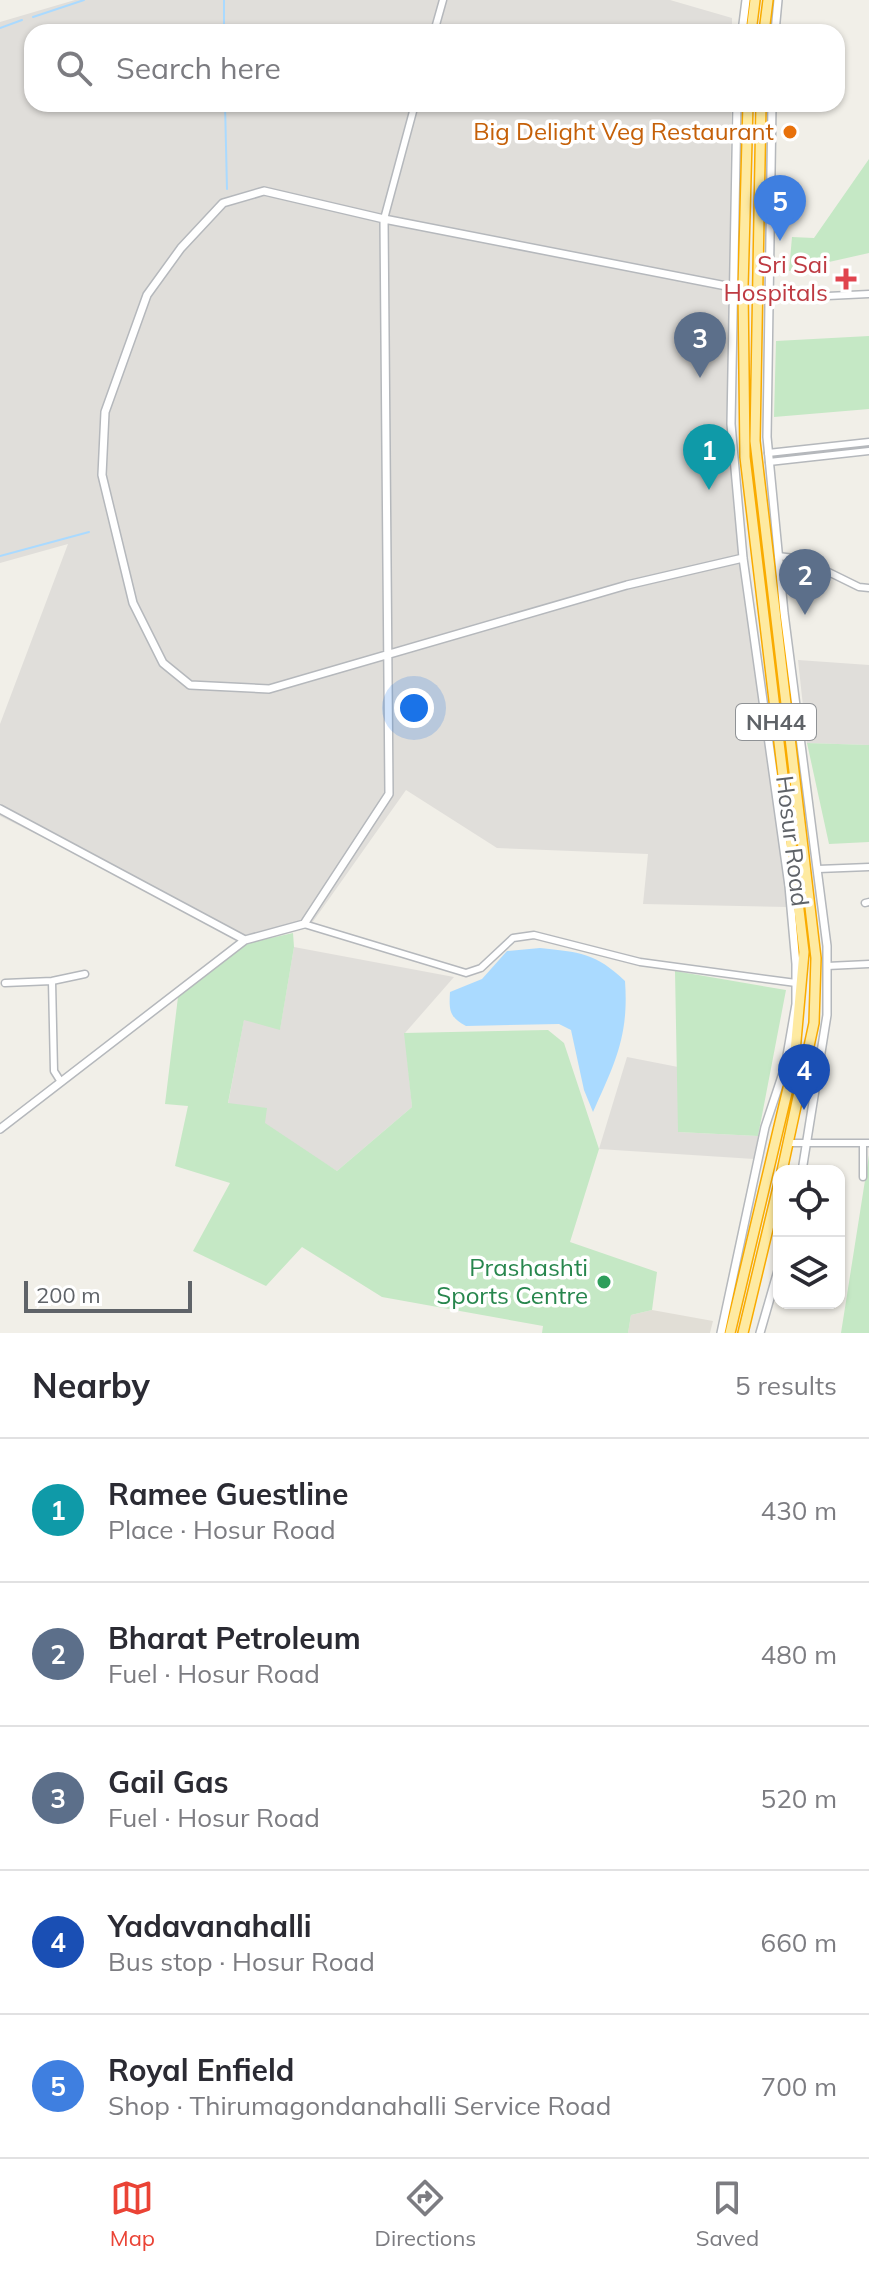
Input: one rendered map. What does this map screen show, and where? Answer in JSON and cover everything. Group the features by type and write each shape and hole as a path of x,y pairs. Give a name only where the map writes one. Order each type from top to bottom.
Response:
{"highway":[{"path":"752,24 755,0"},
{"path":"765,24 768,0"},
{"name":"Hosur Road","path":"730,1333 745,1249 784,1111 799,1037 804,952 795,901 745,457 739,290 748,112"},
{"name":"Hosur Road","path":"761,112 755,441 781,678 815,940 814,1023 783,1165"},
{"path":"743,1333 773,1208"}],"street":[{"path":"436,24 443,0"},
{"path":"743,24 746,0"},
{"path":"776,24 778,0"},
{"path":"304,924 389,794 384,219 413,112"},
{"path":"721,1333 745,1249 765,1127 785,1067 796,983 795,901 743,558 731,424 739,290 737,112"},
{"path":"772,112 767,290 769,457 827,966 827,1015 803,1165"},
{"path":"743,558 627,585 269,689 190,685 163,663 133,603 102,475 105,412 147,295 181,248 223,203 264,191 384,219 739,290 767,290 786,298 869,294"},
{"path":"769,457 869,442"},
{"path":"769,457 869,451"},
{"path":"778,556 802,559 859,587 869,588"},
{"path":"0,809 245,940"},
{"path":"818,869 869,867"},
{"path":"0,1129 245,940 304,924 466,973 481,968 513,938 534,935 640,962 796,983"},
{"path":"827,966 869,964"},
{"path":"5,983 52,981 85,974"},
{"path":"52,981 54,1071 61,1082"},
{"path":"788,1143 866,1143 863,1177"},
{"path":"760,1333 773,1288"}],"shaded area":[{"path":"75,0 670,0 732,18 732,24 24,24 24,112 731,112 729,424 742,555 788,907 643,904 648,854 497,848 406,790 312,923 244,938 0,816 0,724 68,544 0,563 0,22"},
{"path":"798,660 869,665 869,745 807,743"},
{"path":"294,947 454,977 405,1033 412,1107 337,1171 228,1104 244,1019 280,1029"},
{"path":"627,1057 678,1067 678,1132 758,1136 754,1159 599,1149"},
{"path":"652,1310 713,1321 710,1333 628,1333 631,1315"}],"green space":[{"path":"869,159 869,253 789,271 792,237 814,238"},
{"path":"869,336 869,409 774,417 776,341"},
{"path":"807,743 869,745 869,842 829,844"},
{"path":"293,933 294,947 280,1030 244,1020 228,1103 267,1108 265,1123 337,1171 412,1107 404,1033 548,1030 564,1043 599,1149 570,1242 657,1272 652,1310 631,1315 628,1333 542,1333 543,1326 382,1297 302,1247 266,1286 193,1251 230,1183 175,1166 188,1106 165,1104 178,997 248,943"},
{"path":"675,971 786,990 758,1136 678,1132"},
{"path":"869,1155 869,1333 841,1333"}],"water":[{"path":"540,948 596,959 625,981 625,1018 619,1049 593,1112 584,1090 571,1030 559,1024 466,1026 451,1012 450,992 482,979 507,951"}],"waterway":[{"path":"33,17 84,0"},
{"path":"224,0 224,24"},
{"path":"0,28 22,20"},
{"path":"225,112 227,189"},
{"path":"0,556 89,532"}],"place":[{"name":"Big Delight Veg Restaurant","path":"790,132"},
{"name":"Royal Enfield","path":"780,241"},
{"name":"Sri Sai Hospitals","path":"846,279"},
{"name":"Gail Gas","path":"700,378"},
{"name":"Ramee Guestline","path":"709,490"},
{"name":"Bharat Petroleum","path":"805,615"},
{"name":"Yadavanahalli","path":"804,1110"},
{"name":"Prashashti Sports Centre","path":"604,1282"}]}
